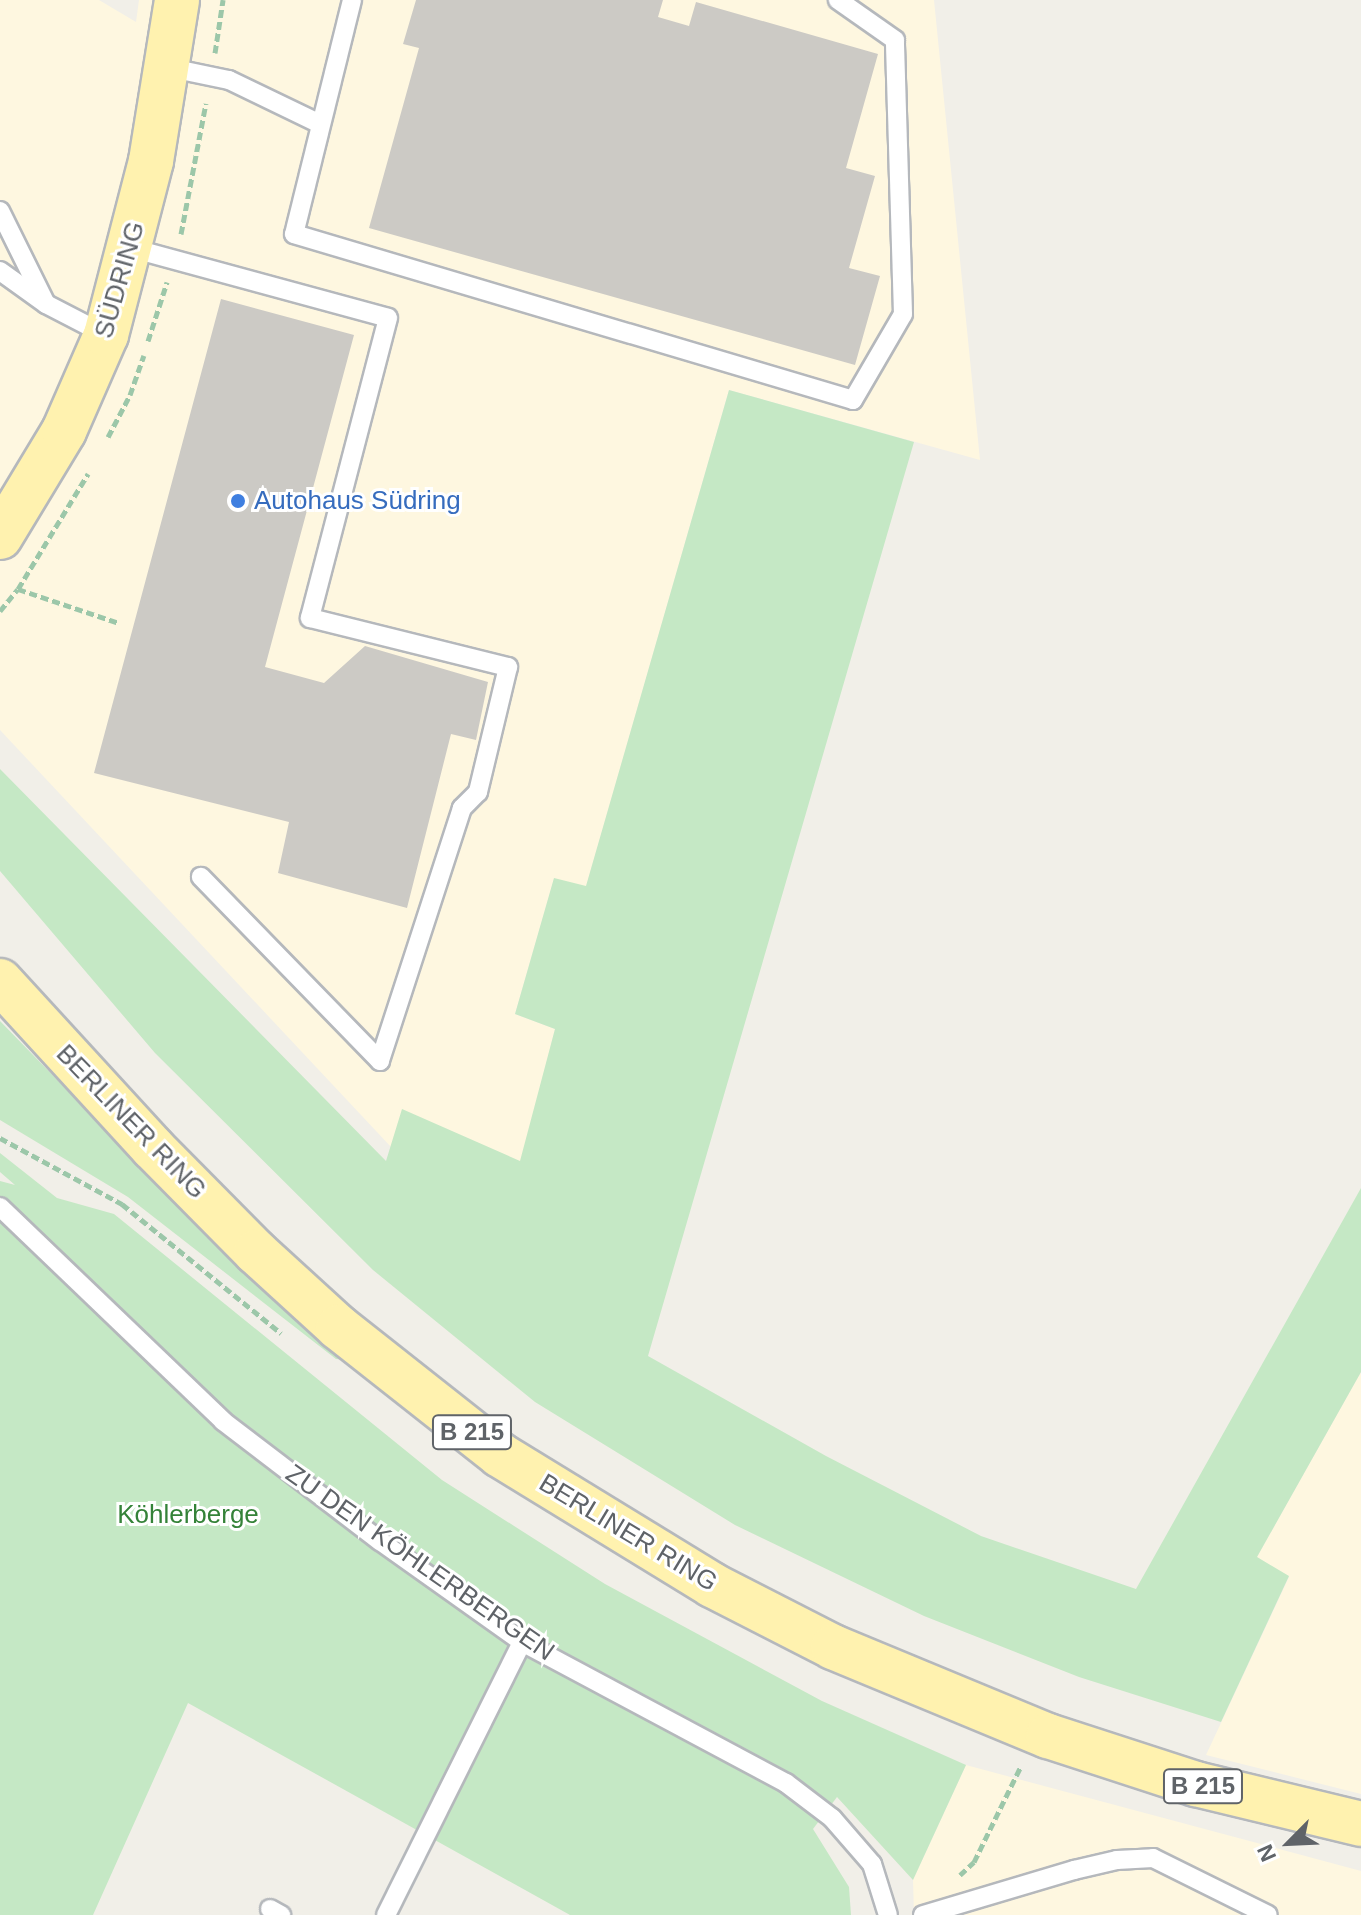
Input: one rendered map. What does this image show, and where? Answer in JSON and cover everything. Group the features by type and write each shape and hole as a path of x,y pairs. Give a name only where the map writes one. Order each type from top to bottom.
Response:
{"main road":[{"name":"SÜDRING","path":"0,537 64,431 90,378 106,335 131,248 151,161 177,0"},
{"name":"BERLINER RING","path":"0,981 101,1093 256,1252 338,1327 500,1455 712,1585 833,1647 1048,1736 1196,1784 1361,1824"}],"lane":[{"path":"352,0 294,234 853,400 903,314 895,40 838,0"},
{"path":"166,67 229,80 320,124"},
{"path":"0,211 46,304"},
{"path":"131,248 388,318 310,618 508,667 478,792 462,808 380,1061 201,877"},
{"path":"0,271 46,304 106,335"},
{"name":"ZU DEN KÖHLERBERGEN","path":"0,1207 223,1421 380,1541 522,1642 786,1783 832,1818 872,1864 888,1915"},
{"path":"386,1915 522,1642"},
{"path":"923,1915 1074,1870 1117,1860 1153,1858 1268,1915"}],"path":[{"path":"18,589 119,623"},
{"path":"952,1883 974,1862 1022,1764"}],"shaded area":[{"path":"0,0 99,0 136,22 139,0 934,0 980,460 729,390 586,887 554,879 515,1014 555,1029 521,1162 403,1110 392,1148 0,730"},
{"path":"1361,1372 1361,1794 1206,1755 1289,1577 1257,1557"},
{"path":"966,1765 1361,1871 1361,1915 914,1915 913,1880"}],"green space":[{"path":"729,390 914,442 648,1356 826,1456 981,1536 1136,1589 1361,1188 1361,1372 1257,1557 1289,1576 1221,1722 1079,1677 924,1616 735,1525 535,1402 373,1270 155,1053 0,871 0,769 386,1161 402,1109 520,1161 555,1029 515,1014 554,878 586,886"},
{"path":"0,1021 243,1271 347,1360 336,1359 128,1197 0,1120"},
{"name":"Köhlerberge","path":"0,1153 57,1198 114,1214 442,1480 605,1584 822,1701 966,1765 913,1880 837,1797 813,1829 849,1887 851,1915 570,1915 188,1703 93,1915 0,1915 0,1181 15,1185 0,1172"}],"building":[{"path":"416,0 663,0 658,17 689,26 696,2 878,54 846,168 875,176 849,268 880,276 855,365 369,228 419,48 403,44"},
{"name":"Autohaus Südring","path":"221,299 354,335 265,667 324,683 365,646 488,682 476,740 451,734 407,908 278,873 289,822 94,773"}],"place":[{"name":"Autohaus Südring","path":"238,501"}]}
